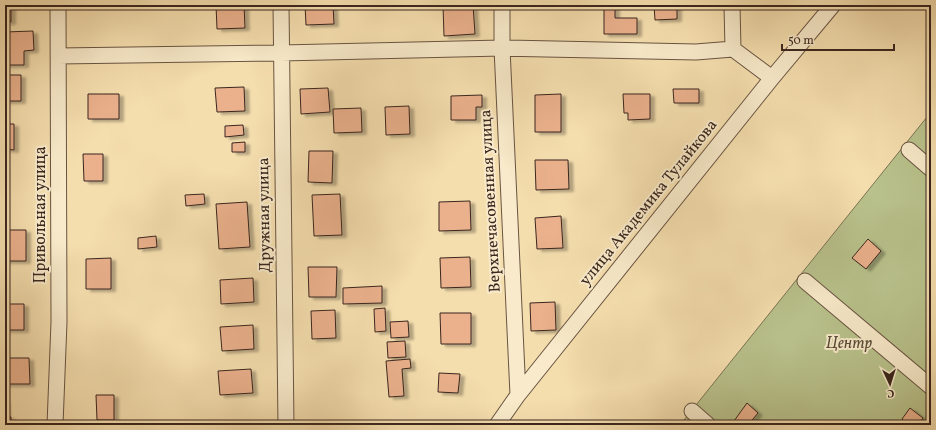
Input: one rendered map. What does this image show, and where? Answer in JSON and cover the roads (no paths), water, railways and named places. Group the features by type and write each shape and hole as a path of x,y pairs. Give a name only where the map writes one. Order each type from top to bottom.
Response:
{"street":[{"name":"Привольная улица","path":"54,425 59,322 58,5"},
{"name":"Дружная улица","path":"281,5 286,425"},
{"name":"Верхнечасовенная улица","path":"502,5 502,48 518,395"},
{"path":"732,5 733,49"},
{"name":"улица Академика Тулайкова","path":"497,425 518,395 772,78 833,5"},
{"path":"58,56 502,48 696,52 733,49 772,78"},
{"path":"909,150 931,169"},
{"path":"805,281 931,387"},
{"path":"692,411 708,425"}],"park label":[{"name":"Центр","path":"849,344"}]}
